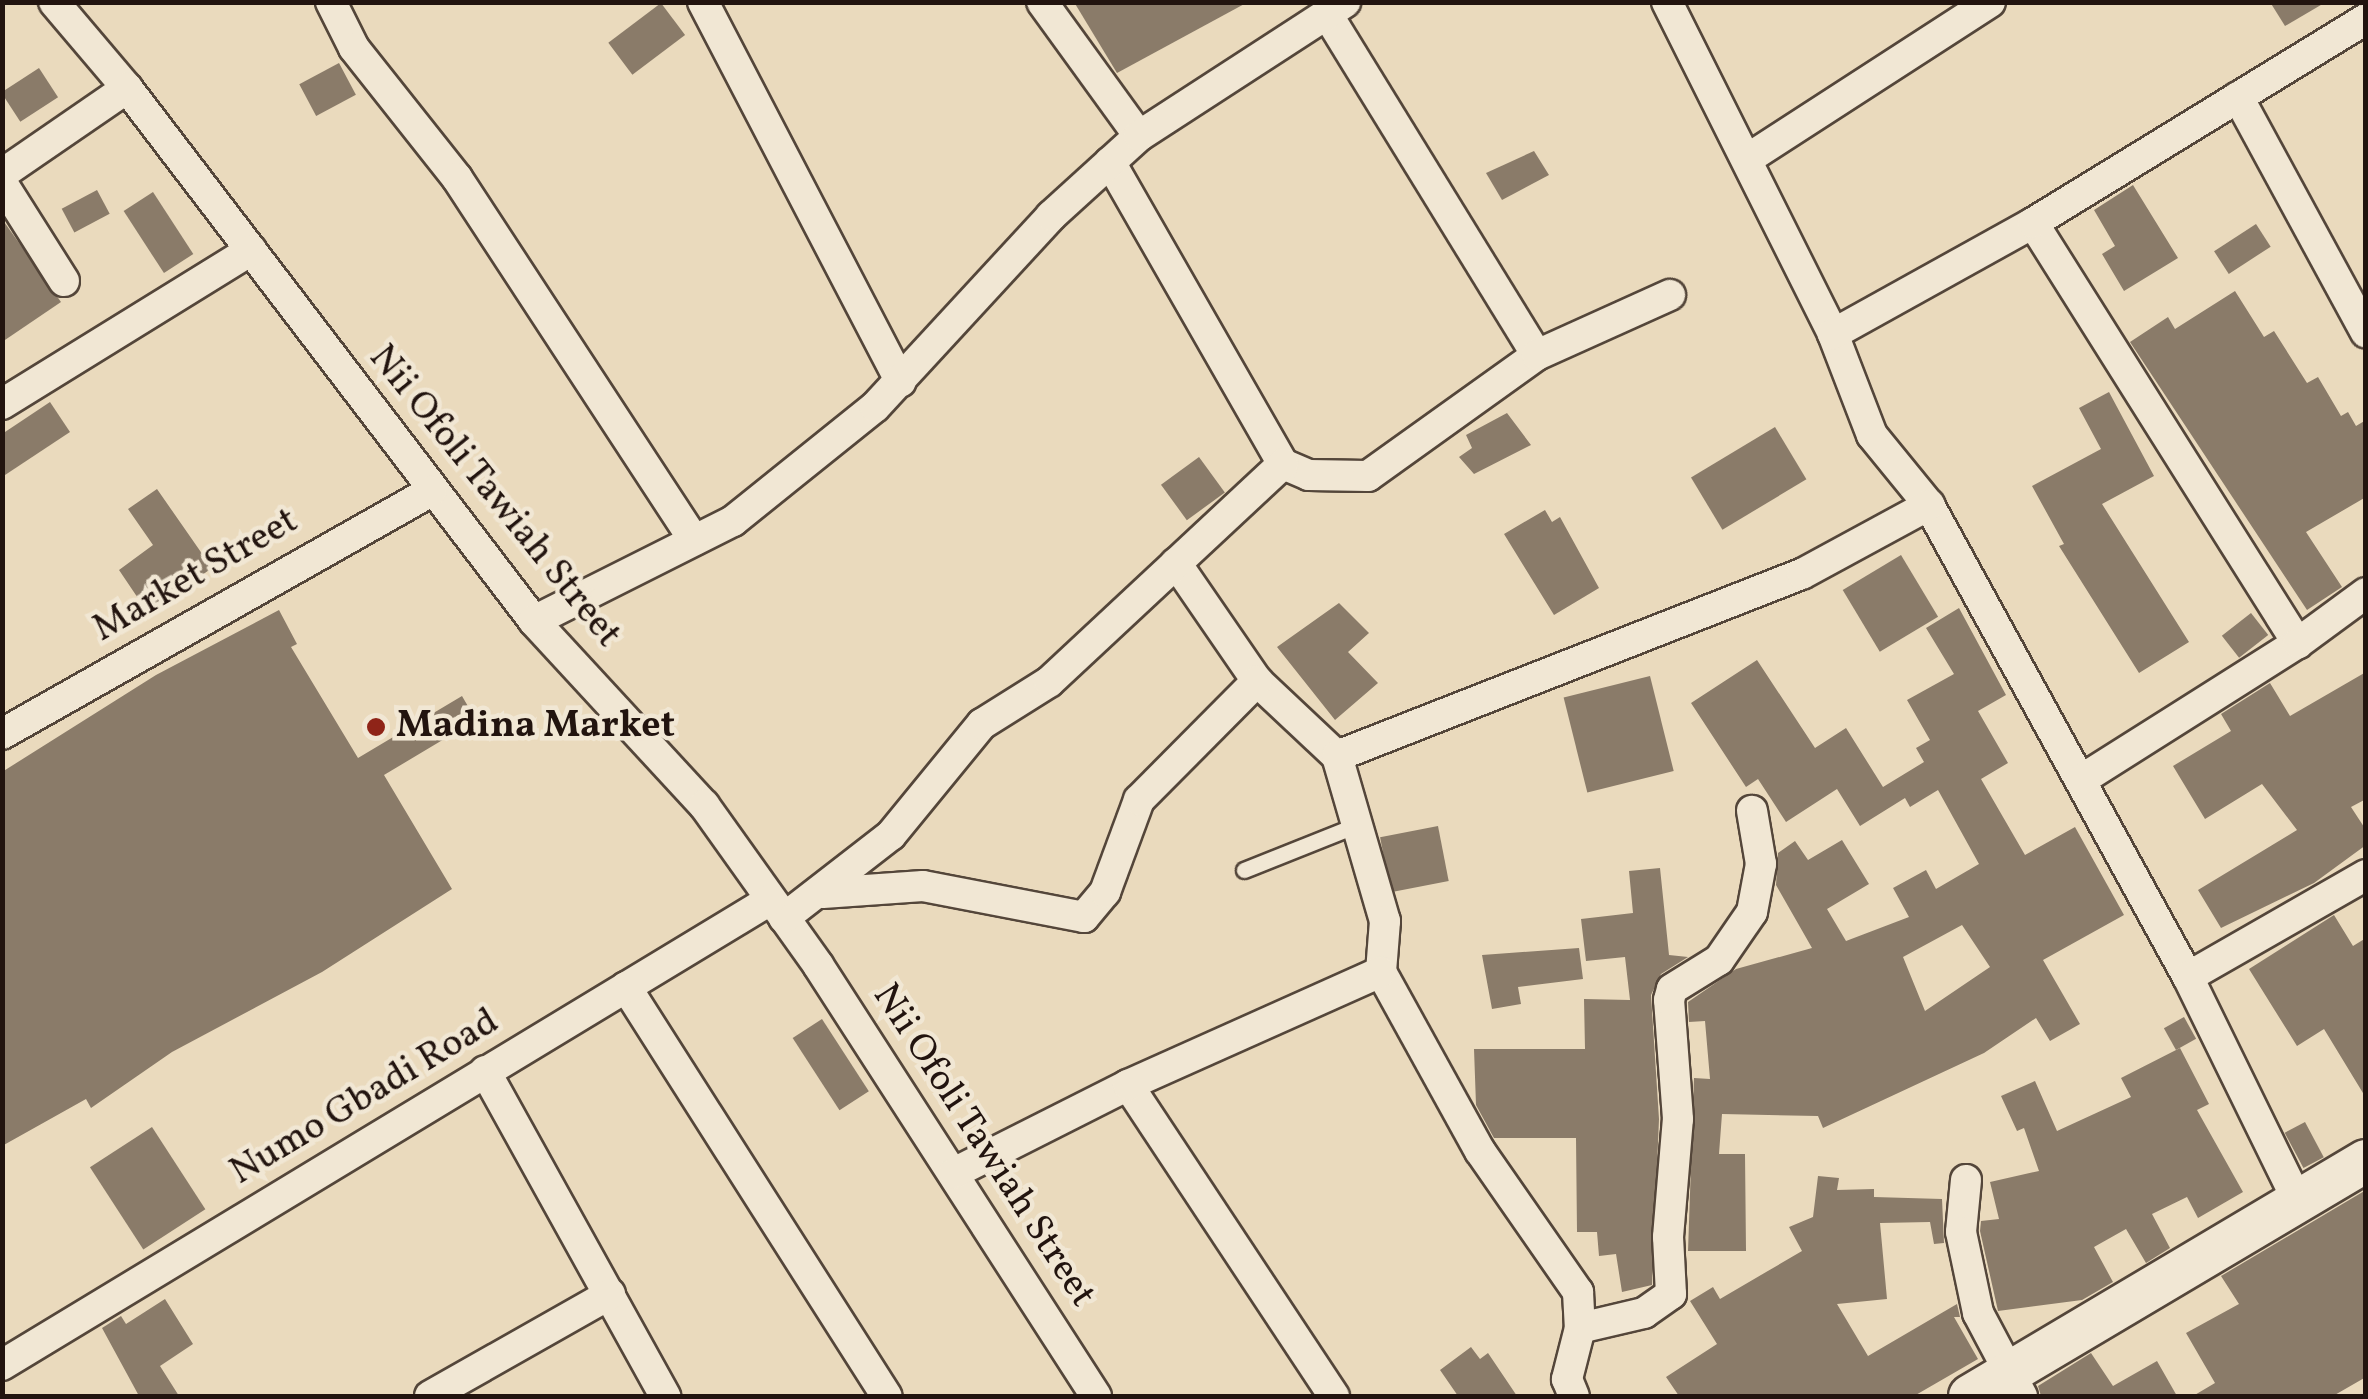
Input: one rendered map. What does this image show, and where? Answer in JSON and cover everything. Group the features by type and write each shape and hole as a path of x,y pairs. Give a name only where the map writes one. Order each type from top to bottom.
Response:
{"street":[{"name":"Nii Ofoli Tawiah Street","path":"54,2 127,88 430,491 534,621 704,805 954,1173 1096,1396"},
{"path":"331,2 354,48 457,178 694,540"},
{"path":"703,2 901,382"},
{"path":"1042,2 1139,136"},
{"path":"1667,2 1749,158 1832,334 1872,435 1929,505 2188,977 2298,1202"},
{"path":"1749,158 1990,2"},
{"path":"534,621 733,521 901,382 990,279 1139,136 1336,8 1536,355"},
{"path":"1832,334 2033,224 2357,24"},
{"path":"2,174 127,88"},
{"path":"2238,97 2357,298 2366,333"},
{"path":"1110,162 1283,464 1333,480 1368,476 1536,355 1670,295"},
{"path":"2,182 64,281"},
{"path":"2033,224 2298,643"},
{"path":"2,404 252,250"},
{"name":"Numo Gbadi Road","path":"2,1365 626,987 777,909 823,893 891,835 982,724 1049,682 1283,464"},
{"name":"Market Street","path":"2,734 430,491"},
{"path":"1338,756 1802,574 1929,505"},
{"path":"1176,563 1257,681 1338,756 1385,921 1381,972 1480,1151 1578,1292 1580,1328 1567,1379 1574,1396"},
{"path":"2081,780 2298,643 2366,592"},
{"path":"823,893 922,886 1084,916 1105,892 1138,800 1257,681"},
{"path":"1580,1328 1644,1313 1671,1294 1678,1080 1669,1000 1672,989 1719,960 1752,912 1761,864 1752,811"},
{"path":"2188,977 2366,875"},
{"path":"954,1173 1128,1085 1381,972"},
{"path":"626,987 887,1396"},
{"path":"485,1072 665,1396"},
{"path":"1128,1085 1334,1396"},
{"path":"1970,1396 2015,1385 2366,1161"},
{"path":"1966,1180 1961,1232 1978,1313 2015,1385"},
{"path":"430,1396 610,1294"}],"lane":[{"path":"1244,870 1359,824"}],"building":[{"path":"1074,2 1248,2 1117,73"},
{"path":"2270,2 2326,2 2285,26"},
{"path":"661,3 685,35 632,75 608,43"},
{"path":"339,63 356,95 316,116 299,84"},
{"path":"39,68 58,97 20,122 2,92"},
{"path":"1534,151 1549,175 1502,200 1486,173"},
{"path":"2133,185 2178,258 2124,291 2102,254 2115,246 2094,210"},
{"path":"97,190 110,214 74,233 62,209"},
{"path":"153,192 193,254 164,273 124,211"},
{"path":"2,219 61,302 2,342"},
{"path":"2256,224 2271,247 2229,274 2214,251"},
{"path":"2235,291 2264,337 2274,331 2307,383 2318,377 2341,416 2348,412 2356,426 2366,420 2366,497 2306,532 2342,587 2307,610 2130,342 2168,317 2175,329"},
{"path":"2109,392 2154,476 2102,504 2189,642 2139,673 2059,546 2064,544 2032,486 2101,449 2079,408"},
{"path":"50,402 70,432 2,477 2,434"},
{"path":"1507,413 1531,445 1474,474 1459,457 1472,448 1466,435"},
{"path":"1775,427 1806,479 1722,530 1691,477"},
{"path":"1199,457 1225,493 1187,520 1161,485"},
{"path":"157,489 212,568 148,613 119,570 153,545 128,509"},
{"path":"1545,510 1552,522 1560,517 1599,588 1554,615 1504,534"},
{"path":"1901,555 1938,617 1880,652 1843,590"},
{"path":"1339,603 1369,633 1348,652 1378,683 1335,720 1277,647"},
{"path":"1959,608 2006,695 1978,711 2008,763 1981,779 2025,855 2075,827 2124,915 2043,960 2080,1024 2050,1041 2036,1018 1984,1053 1823,1128 1818,1116 1722,1114 1719,1154 1745,1154 1746,1251 1688,1251 1694,1078 1710,1079 1705,1021 1689,1022 1688,1002 1736,969 1812,948 1776,885 1778,853 1795,841 1808,860 1842,840 1869,884 1827,909 1846,941 1909,917 1893,888 1926,870 1936,889 1979,864 1938,790 1910,807 1905,798 1860,826 1837,789 1786,822 1758,779 1746,787 1691,703 1757,660 1815,748 1846,728 1883,787 1924,762 1916,748 1930,740 1907,700 1954,674 1926,628","holes":["1962,925 1990,967 1925,1011 1903,957"]},
{"path":"279,610 297,644 291,647 358,758 462,696 476,720 384,775 452,889 322,972 172,1052 91,1108 86,1099 2,1146 2,772 156,675"},
{"path":"2251,613 2268,635 2239,658 2222,636"},
{"path":"2366,672 2366,799 2351,807 2366,830 2366,845 2314,883 2221,928 2198,890 2297,830 2262,784 2205,819 2173,766 2231,731 2221,714 2270,683 2290,716"},
{"path":"1650,676 1674,771 1587,793 1564,698"},
{"path":"1438,826 1449,881 1391,892 1380,837"},
{"path":"1660,868 1669,955 1688,957 1661,974 1651,995 1659,1119 1652,1285 1622,1292 1616,1254 1599,1256 1597,1232 1577,1232 1576,1138 1494,1138 1476,1105 1474,1049 1585,1049 1584,999 1630,1000 1625,957 1586,961 1581,919 1633,913 1629,871"},
{"path":"2334,915 2353,946 2366,938 2366,1098 2324,1029 2297,1046 2249,969"},
{"path":"1579,948 1583,979 1518,987 1521,1004 1492,1009 1482,955"},
{"path":"2184,1017 2196,1039 2176,1050 2164,1028"},
{"path":"822,1019 869,1091 839,1110 793,1038"},
{"path":"2180,1048 2209,1104 2197,1110 2243,1192 2198,1218 2187,1197 2152,1214 2170,1248 2146,1263 2126,1229 2094,1247 2113,1282 2082,1300 1998,1311 1980,1231 1981,1221 1999,1219 1990,1182 2039,1171 2024,1128 2017,1131 2001,1096 2035,1081 2057,1131 2131,1097 2121,1078"},
{"path":"2305,1122 2324,1157 2303,1168 2285,1133"},
{"path":"152,1127 205,1209 143,1249 90,1167"},
{"path":"1818,1176 1839,1178 1837,1190 1874,1189 1874,1197 1942,1199 1944,1243 1934,1244 1930,1222 1880,1223 1887,1299 1837,1304 1868,1356 1957,1304 1960,1317 1954,1317 1978,1359 1914,1396 1679,1396 1666,1377 1717,1344 1690,1301 1713,1287 1720,1299 1802,1251 1789,1227 1813,1217"},
{"path":"2366,1190 2366,1377 2333,1396 2193,1396 2215,1383 2186,1333 2239,1304 2221,1276"},
{"path":"165,1299 193,1344 160,1366 179,1396 139,1396 102,1328 121,1316 126,1324"},
{"path":"1471,1347 1480,1359 1488,1353 1517,1396 1458,1396 1440,1370"},
{"path":"2091,1353 2113,1386 2157,1361 2177,1396 2041,1396 2038,1386"}],"place":[{"name":"Madina Market","path":"376,727"}]}
